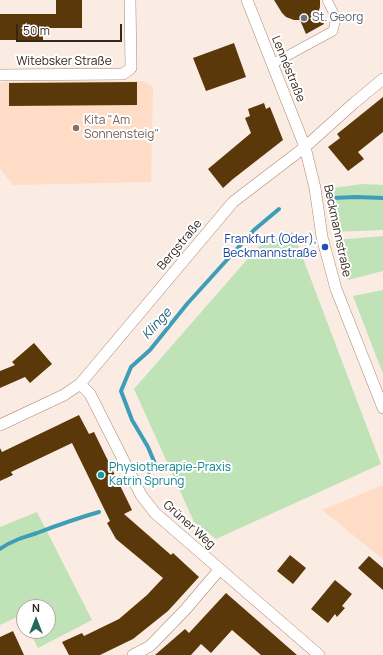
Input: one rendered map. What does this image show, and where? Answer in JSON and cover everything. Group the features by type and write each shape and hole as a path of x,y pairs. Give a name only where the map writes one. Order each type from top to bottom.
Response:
{"street":[{"name":"Witebsker Straße","path":"0,75 123,74 131,68 130,0"},
{"name":"Lennéstraße","path":"247,0 305,147"},
{"path":"272,64 333,31 336,18 327,0"},
{"name":"Bergstraße","path":"0,425 64,395 80,384 233,202 305,147 383,79"},
{"name":"Beckmannstraße","path":"305,147 315,188 322,237 334,282 383,408"},
{"name":"Grüner Weg","path":"80,384 90,394 141,495 155,513 319,655"},
{"path":"133,655 150,646 185,610 219,570"}],"shaded area":[{"name":"Kita \"Am Sonnensteig\"","path":"143,81 153,87 151,182 13,185 0,169 0,84 3,82"},
{"path":"383,485 383,559 322,510"}],"green space":[{"path":"362,184 383,185 383,230 333,232 326,189"},
{"path":"293,232 381,464 216,539 194,522 134,389 258,247"},
{"path":"383,236 383,271 348,280 335,240"},
{"path":"383,290 383,374 353,296"},
{"path":"37,512 92,620 56,639 56,599 16,599 16,617 0,625 0,527"},
{"path":"33,639 55,639 38,648"}],"building":[{"path":"56,0 82,0 82,28 43,28 43,40 0,40 0,14 56,14"},
{"name":"St. Georg","path":"274,0 320,0 318,13 324,24 306,34 300,20 294,20 286,17"},
{"path":"234,43 246,77 206,91 193,58"},
{"path":"137,82 137,105 9,106 9,83"},
{"path":"383,97 383,132 358,152 364,159 348,171 328,147 340,138 337,134"},
{"path":"264,103 266,109 270,107 283,140 223,188 208,169 251,133 245,118 250,116 248,109"},
{"path":"34,343 52,364 30,383 25,377 0,388 0,371 15,365 12,362"},
{"path":"79,415 89,434 94,432 132,510 124,514 171,555 173,553 199,577 168,611 133,639 100,655 69,655 62,642 82,633 84,636 119,619 147,595 163,578 116,539 107,523 110,521 72,443 11,472 13,475 0,481 0,448 2,452"},
{"path":"290,555 306,568 293,584 277,571"},
{"path":"369,556 383,568 383,590 358,568"},
{"path":"335,580 352,594 342,606 345,608 337,617 335,614 328,623 311,609"},
{"path":"226,593 297,655 261,655 232,630 211,653 201,644 191,655 155,655 185,629 189,633"},
{"path":"13,631 24,655 0,655 0,637"}],"waterway":[{"name":"Klinge","path":"332,198 383,198"},
{"name":"Klinge","path":"149,472 156,466 148,447 132,420 121,391 131,367 150,350 187,304 254,230 279,209"},
{"name":"Klinge","path":"0,549 22,538 99,512"}],"place":[{"name":"St. Georg","path":"304,18"},
{"name":"Kita \"Am Sonnensteig\"","path":"76,128"},
{"name":"Frankfurt (Oder), Beckmannstraße","path":"325,247"},
{"name":"Physiotherapie-Praxis Katrin Sprung","path":"101,475"}]}
